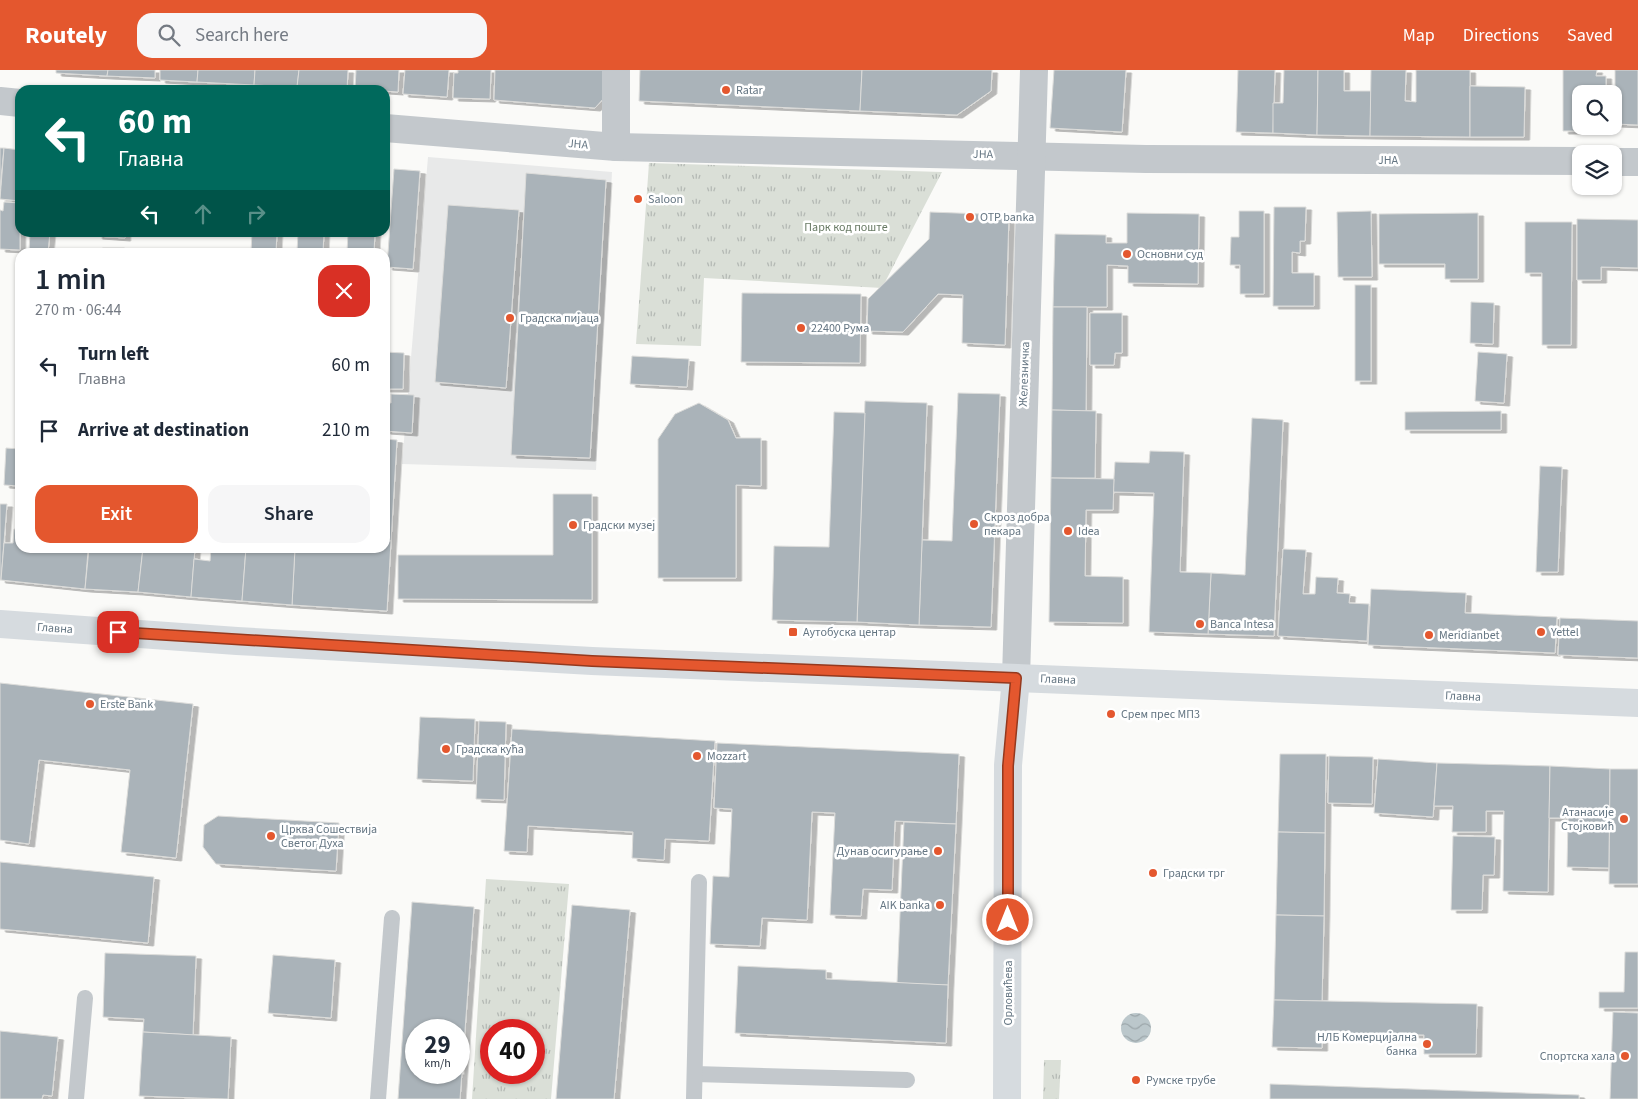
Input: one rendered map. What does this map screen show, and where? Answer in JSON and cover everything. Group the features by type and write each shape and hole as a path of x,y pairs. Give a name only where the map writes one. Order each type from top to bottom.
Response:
{"main road":[{"name":"Главна","path":"0,624 237,641 592,661 1638,703"},
{"name":"Орловићева","path":"1007,1099 1008,766 1016,678"}],"street":[{"path":"616,70 616,147"},
{"name":"Железничка","path":"1016,678 1034,70"},
{"path":"0,101 15,102"},
{"name":"ЈНА","path":"390,128 616,147 1146,159 1572,161"},
{"path":"1622,162 1638,162"}],"lane":[{"path":"694,1099 699,882"},
{"path":"378,1099 392,918"},
{"path":"76,1099 85,998"},
{"path":"695,1074 907,1080"}],"shaded area":[{"name":"Градска пијаца","path":"428,157 612,172 596,470 402,464"}],"green space":[{"name":"Парк код поште","path":"649,163 942,172 882,288 704,278 701,346 636,344"},
{"path":"486,879 569,884 551,1099 472,1099"},
{"path":"1044,1060 1061,1060 1059,1099 1043,1099"}],"water":[{"path":"1136,1013 1147,1017 1151,1028 1147,1039 1136,1043 1125,1039 1121,1028 1125,1017"}],"building":[{"path":"56,70 108,70 107,76 56,73"},
{"path":"108,70 155,70 155,78 107,76"},
{"path":"160,70 198,70 197,82 160,80"},
{"path":"198,70 255,70 254,85 197,82"},
{"path":"255,70 299,70 297,85 254,85"},
{"path":"299,70 348,70 347,85 297,85"},
{"path":"356,70 399,70 398,92 390,91 390,85 355,85"},
{"path":"405,70 449,70 447,97 403,94"},
{"path":"458,70 491,70 490,99 453,98 454,73 458,73"},
{"path":"495,70 604,70 604,98 595,108 494,100"},
{"path":"640,70 862,70 860,111 639,101"},
{"path":"862,70 992,70 991,91 957,115 860,111"},
{"path":"1054,70 1126,70 1122,132 1050,128"},
{"path":"1238,70 1275,70 1273,133 1236,132"},
{"path":"1284,70 1318,70 1317,135 1273,133 1273,103 1283,103"},
{"path":"1318,70 1344,70 1344,91 1371,91 1370,136 1317,135"},
{"path":"1371,70 1406,70 1405,101 1416,102 1416,70 1470,70 1470,137 1370,136"},
{"path":"1563,70 1597,70 1596,76 1606,76 1606,85 1572,85 1572,131 1563,131"},
{"path":"1615,70 1638,70 1638,125 1622,124 1622,85 1615,85"},
{"path":"1470,86 1525,87 1524,137 1470,137"},
{"path":"0,148 4,148 0,189"},
{"path":"4,148 15,149 15,200 0,199"},
{"path":"394,169 420,171 413,269 390,267 390,248 388,248"},
{"path":"526,173 606,180 590,458 511,455"},
{"path":"4,202 15,203 15,237 20,237 20,248 0,249 0,210 3,211"},
{"path":"448,205 519,210 506,388 435,382"},
{"path":"1274,207 1306,207 1305,241 1300,241 1300,253 1292,252 1292,273 1314,273 1314,306 1273,306"},
{"path":"1239,211 1264,211 1264,294 1240,294 1240,265 1230,265 1231,237 1239,237"},
{"path":"1371,211 1372,277 1338,277 1337,212"},
{"path":"930,212 1009,215 1005,345 962,343 963,295 938,294 903,332 867,331 868,299 929,239"},
{"name":"Основни суд","path":"1127,213 1199,214 1198,284 1128,283 1128,266 1107,265 1107,307 1053,307 1055,234 1106,235 1106,243 1127,243"},
{"path":"1478,213 1478,279 1445,279 1445,264 1379,264 1379,214"},
{"path":"1577,219 1638,220 1638,268 1601,267 1601,280 1577,280"},
{"path":"1525,222 1572,222 1571,345 1542,345 1542,273 1525,273"},
{"path":"30,237 50,237 48,248 29,248"},
{"path":"252,237 277,237 276,248 251,248"},
{"path":"298,237 324,237 323,248 297,248"},
{"path":"348,237 375,237 374,248 347,248"},
{"path":"1355,285 1371,285 1371,381 1355,381"},
{"name":"22400 Рума","path":"742,293 861,294 860,363 741,362"},
{"path":"1471,302 1494,303 1493,344 1470,343"},
{"path":"1053,307 1087,307 1086,411 1052,410"},
{"path":"1090,313 1122,313 1122,353 1115,353 1114,365 1090,365"},
{"path":"390,352 404,353 403,389 390,389"},
{"path":"1478,352 1507,354 1504,403 1475,401"},
{"path":"632,356 689,359 687,387 630,384"},
{"name":"Скроз добра пекара","path":"958,393 1000,394 991,627 919,625 922,540 952,541"},
{"path":"391,394 414,395 412,433 390,431"},
{"path":"865,401 927,403 919,625 857,622"},
{"path":"699,403 728,420 736,438 761,438 761,486 736,485 736,578 658,578 658,439 675,414"},
{"path":"1052,410 1096,411 1095,478 1051,478"},
{"path":"1501,411 1501,430 1405,430 1405,412"},
{"path":"834,412 865,413 857,622 772,620 774,546 829,547"},
{"path":"1252,418 1283,420 1274,636 1208,634 1211,573 1245,575"},
{"path":"390,439 397,440 390,541"},
{"path":"6,448 15,449 15,486 4,485"},
{"path":"1150,451 1184,452 1180,572 1211,573 1208,634 1149,632 1154,493 1113,492 1115,462 1149,463"},
{"path":"1540,466 1562,467 1558,572 1536,572"},
{"name":"Idea","path":"1051,478 1114,479 1113,510 1086,510 1085,576 1123,577 1123,623 1049,622"},
{"name":"Градски музеј","path":"553,494 592,494 592,600 398,599 398,555 553,555"},
{"path":"0,504 7,504 1,580 0,580"},
{"path":"14,529 15,553 88,553 85,589 1,580 4,543 13,543"},
{"path":"391,541 387,611 292,605 295,553 390,553"},
{"path":"1283,549 1306,550 1303,594 1315,594 1316,577 1338,578 1337,593 1350,594 1349,603 1369,604 1367,641 1278,636"},
{"path":"89,553 142,553 138,592 85,589"},
{"path":"142,553 195,553 191,597 138,592"},
{"path":"211,553 246,553 242,601 191,597 194,559 210,561"},
{"path":"246,553 295,553 292,605 242,601"},
{"path":"1371,589 1466,593 1465,613 1557,617 1555,653 1368,645"},
{"path":"1560,618 1638,621 1638,658 1558,655"},
{"path":"0,683 193,704 176,858 121,852 130,770 39,760 29,844 0,840"},
{"name":"Градска кућа","path":"420,717 475,719 473,781 417,779"},
{"path":"479,721 506,722 504,800 476,799"},
{"path":"512,729 715,741 709,841 665,839 664,860 632,858 633,832 528,826 527,852 504,851"},
{"path":"717,743 959,754 956,824 895,821 892,890 863,889 861,916 830,915 835,813 812,812 807,920 762,918 760,946 710,944 713,876 729,877 732,809 714,808"},
{"path":"1280,754 1326,754 1325,833 1278,832"},
{"path":"1329,756 1373,757 1372,804 1328,803"},
{"path":"1378,759 1437,763 1433,817 1374,813"},
{"path":"1437,763 1550,766 1548,892 1503,891 1504,811 1486,811 1486,832 1452,832 1453,806 1434,806"},
{"path":"1550,766 1610,769 1609,868 1567,867 1568,818 1549,818"},
{"name":"Атанасије Стојковић","path":"1610,769 1638,769 1638,884 1609,884"},
{"name":"Црква Сошествија Светог Духа","path":"218,816 339,823 336,871 216,864 203,847 204,825"},
{"path":"904,822 956,824 948,985 897,983"},
{"path":"1278,832 1325,833 1324,916 1276,915"},
{"path":"1453,836 1495,837 1494,875 1483,875 1482,910 1451,910"},
{"path":"0,862 154,877 148,943 0,929"},
{"path":"412,902 474,907 466,1019 405,1019 405,1084 461,1084 460,1099 398,1099"},
{"path":"572,905 630,910 614,1099 556,1099"},
{"path":"1276,915 1324,916 1322,1001 1274,1000"},
{"path":"1625,952 1638,952 1638,1008 1599,1008 1599,992 1624,992"},
{"path":"105,953 196,956 193,1035 143,1032 144,1019 103,1017"},
{"path":"273,955 335,960 331,1018 268,1013"},
{"path":"738,966 826,970 826,979 948,985 946,1043 735,1033"},
{"path":"1274,1000 1477,1004 1476,1054 1424,1054 1424,1035 1322,1033 1322,1048 1272,1047"},
{"name":"Спортска хала","path":"1613,1012 1638,1013 1638,1099 1610,1099"},
{"path":"0,1031 58,1037 52,1096 43,1095 42,1099 0,1099"},
{"path":"143,1032 231,1037 228,1099 139,1096"},
{"path":"1270,1084 1579,1095 1579,1099 1270,1099"}],"place":[{"name":"Ratar","path":"726,90"},
{"name":"Saloon","path":"638,199"},
{"name":"OTP banka","path":"970,217"},
{"name":"Основни суд","path":"1127,254"},
{"name":"Градска пијаца","path":"510,318"},
{"name":"22400 Рума","path":"801,328"},
{"name":"Скроз добра пекара","path":"974,524"},
{"name":"Градски музеј","path":"573,525"},
{"name":"Idea","path":"1068,531"},
{"name":"Banca Intesa","path":"1200,624"},
{"name":"Аутобуска центар","path":"793,632"},
{"name":"Yettel","path":"1541,632"},
{"name":"Meridianbet","path":"1429,635"},
{"name":"Erste Bank","path":"90,704"},
{"name":"Срем прес МП3","path":"1111,714"},
{"name":"Градска кућа","path":"446,749"},
{"name":"Mozzart","path":"697,756"},
{"name":"Атанасије Стојковић","path":"1624,819"},
{"name":"Црква Сошествија Светог Духа","path":"271,836"},
{"name":"Дунав осигурање","path":"938,851"},
{"name":"Градски трг","path":"1153,873"},
{"name":"AIK banka","path":"940,905"},
{"name":"НЛБ Комерцијална банка","path":"1427,1044"},
{"name":"Спортска хала","path":"1625,1056"},
{"name":"Румске трубе","path":"1136,1080"}],"route":[{"path":"118,632 237,641 592,661 1016,678 1008,766 1008,920"}]}
